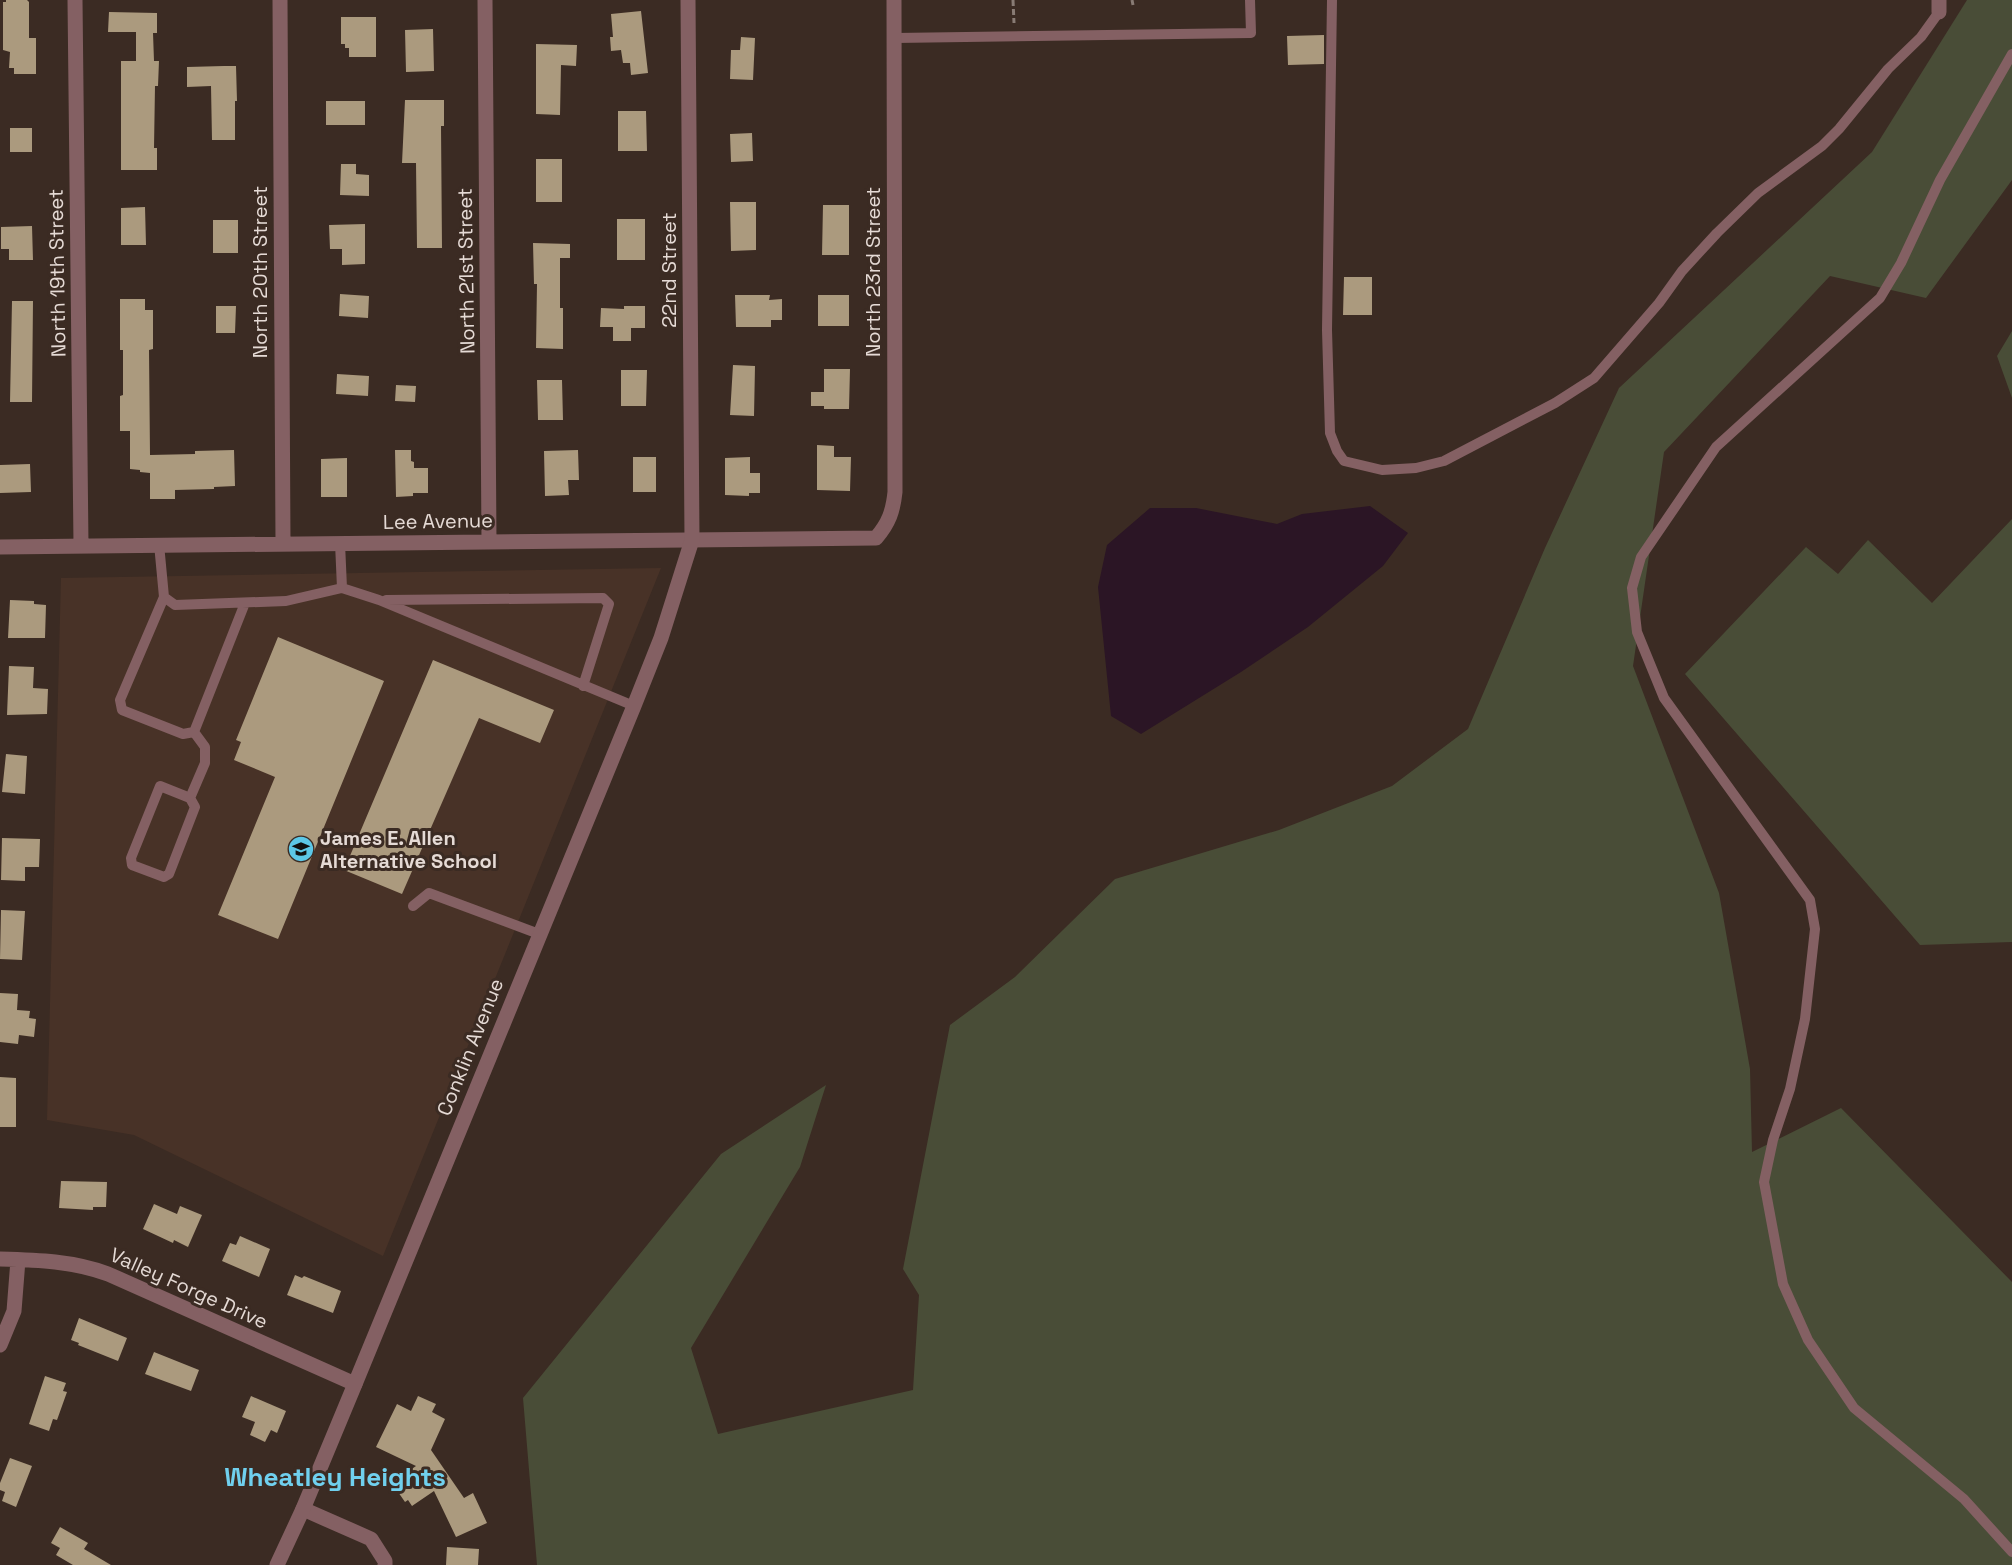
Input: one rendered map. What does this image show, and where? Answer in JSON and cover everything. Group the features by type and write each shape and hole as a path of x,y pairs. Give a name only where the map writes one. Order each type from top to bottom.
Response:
{"street":[{"name":"North 19th Street","path":"75,0 81,545"},
{"name":"North 20th Street","path":"280,0 283,543"},
{"name":"North 21st Street","path":"485,0 489,541"},
{"name":"22nd Street","path":"688,0 692,540"},
{"name":"North 23rd Street","path":"876,538 888,525 895,492 894,0"},
{"name":"Lee Avenue","path":"0,547 876,538"},
{"name":"Conklin Avenue","path":"277,1565 355,1384 634,706 661,638 692,540"},
{"name":"Valley Forge Drive","path":"0,1259 61,1262 84,1266 108,1274 355,1384"},
{"path":"0,1345 14,1311 18,1260"},
{"path":"303,1509 371,1539 385,1561 385,1565"}],"lane":[{"path":"895,38 1251,33 1250,0"},
{"path":"1332,0 1327,330 1330,434 1337,452 1344,461 1382,470 1416,468 1444,461 1555,403 1594,378 1659,303 1682,271 1717,233 1758,193 1822,146 1839,129 1888,69 1921,38 1939,6"},
{"path":"2012,54 1940,180 1901,263 1880,298 1716,447 1641,557 1632,588 1637,632 1664,698 1810,900 1815,929 1805,1019 1790,1089 1773,1140 1764,1182 1783,1284 1808,1340 1854,1408 1964,1499 2012,1552"},
{"path":"340,543 342,588"},
{"path":"159,544 164,597 120,700 122,710 183,734 194,732"},
{"path":"164,597 176,605 286,601 342,588 379,600 634,706"},
{"path":"379,600 603,598 609,604 583,686"},
{"path":"194,732 245,603"},
{"path":"190,798 205,763 206,747 194,732"},
{"path":"160,786 190,798 195,807 169,874 164,877 132,865 132,858 160,786"},
{"path":"413,906 429,893 539,934"}],"path":[{"path":"1013,0 1014,36"},
{"path":"1132,0 1132,5"}],"shaded area":[{"path":"1370,506 1408,533 1383,566 1308,627 1141,734 1111,716 1098,587 1107,545 1150,508 1196,508 1277,524 1302,514"},
{"name":"James E. Allen Alternative School","path":"661,568 383,1256 134,1135 47,1120 61,578"}],"green space":[{"path":"1967,0 2012,0 2012,180 1926,298 1830,276 1664,452 1633,666 1719,893 1750,1069 1752,1152 1841,1108 2012,1282 2012,1565 537,1565 523,1398 721,1154 826,1085 800,1167 691,1348 718,1434 913,1390 919,1295 903,1269 950,1025 1015,977 1115,879 1279,830 1392,786 1468,729 1545,548 1619,388 1872,152"},
{"path":"2012,331 2012,398 1997,356"},
{"path":"2012,519 2012,942 1920,945 1685,674 1806,547 1838,574 1868,540 1932,603"}],"building":[{"path":"27,0 29,2 29,38 36,38 36,74 14,74 14,68 9,68 10,52 3,50 3,2"},
{"path":"641,11 648,73 631,75 630,63 623,63 621,50 611,51 610,37 613,37 611,14"},
{"path":"109,12 157,13 157,33 153,33 154,61 159,61 158,86 155,86 154,148 157,148 157,170 121,170 121,61 136,61 136,32 108,32"},
{"path":"341,17 376,17 376,57 349,57 349,48 341,44"},
{"path":"433,29 434,71 406,72 405,30"},
{"path":"1324,35 1324,64 1288,65 1287,36"},
{"path":"741,37 755,38 753,80 730,79 731,50 740,50"},
{"path":"536,44 577,45 576,66 561,65 560,115 536,114"},
{"path":"236,66 235,140 212,140 211,86 187,87 187,67"},
{"path":"405,100 444,100 444,126 441,126 442,248 417,248 416,163 402,163"},
{"path":"326,101 365,101 365,125 326,125"},
{"path":"618,111 646,111 647,151 618,151"},
{"path":"10,128 32,128 32,152 10,152"},
{"path":"752,133 753,161 731,162 730,134"},
{"path":"536,159 562,159 562,202 536,202"},
{"path":"341,164 356,164 356,174 369,175 369,196 340,195"},
{"path":"730,202 756,202 756,250 731,251"},
{"path":"823,205 849,205 849,255 822,255"},
{"path":"145,207 146,245 121,245 121,208"},
{"path":"617,219 645,219 645,260 617,260"},
{"path":"213,220 238,220 238,253 213,253"},
{"path":"365,224 365,264 342,265 342,249 330,249 329,225"},
{"path":"32,226 33,260 9,260 9,249 1,249 1,227"},
{"path":"533,243 570,244 570,258 560,258 563,349 536,348 537,284 534,284"},
{"path":"1344,277 1372,277 1372,315 1343,315"},
{"path":"340,294 369,296 368,318 339,316"},
{"path":"735,295 770,295 769,300 782,299 782,320 771,320 771,327 736,327"},
{"path":"818,295 849,295 849,326 818,326"},
{"path":"120,299 145,299 145,310 153,310 153,349 149,350 150,455 234,450 235,486 175,490 175,499 150,499 150,473 130,469 130,431 120,431 123,350 120,350"},
{"path":"12,301 33,301 32,402 10,402"},
{"path":"216,306 236,306 235,333 216,333"},
{"path":"624,306 645,306 645,328 631,328 631,341 613,341 613,327 600,327 601,308 624,309"},
{"path":"733,365 755,366 754,416 730,415"},
{"path":"824,369 850,369 849,409 824,409 824,406 811,406 811,392 824,392"},
{"path":"621,370 647,370 646,406 621,406"},
{"path":"337,374 369,376 368,396 336,394"},
{"path":"537,380 562,380 563,420 538,420"},
{"path":"396,385 416,386 415,402 395,401"},
{"path":"817,445 834,446 834,457 851,457 850,491 817,490"},
{"path":"395,450 411,450 411,461 414,462 414,468 428,468 428,493 413,493 413,496 396,497"},
{"path":"578,450 579,480 568,480 569,495 545,496 544,451"},
{"path":"633,457 656,457 656,492 633,492"},
{"path":"750,457 750,473 760,473 760,493 749,493 749,496 725,495 725,458"},
{"path":"347,458 347,497 321,497 321,459"},
{"path":"30,464 31,492 0,493 0,465"},
{"path":"10,600 34,601 34,604 46,605 45,638 8,638"},
{"path":"278,637 384,681 278,939 218,915 275,777 234,760 241,742 236,740"},
{"path":"433,660 554,710 540,743 479,718 402,894 344,870"},
{"path":"9,666 34,667 33,688 48,689 47,714 7,715"},
{"path":"6,754 27,756 25,794 2,792"},
{"path":"2,838 40,839 39,867 25,867 25,881 1,880"},
{"path":"1,910 25,911 22,960 0,959"},
{"path":"0,993 18,994 17,1010 30,1011 29,1018 36,1019 34,1037 19,1035 18,1044 0,1042"},
{"path":"0,1077 16,1078 16,1127 0,1127"},
{"path":"61,1181 107,1182 106,1207 93,1207 93,1210 59,1208"},
{"path":"154,1204 177,1214 180,1206 202,1215 188,1247 174,1240 173,1243 143,1229"},
{"path":"240,1236 270,1249 259,1277 222,1261 230,1243 236,1245"},
{"path":"295,1275 302,1278 304,1276 341,1291 333,1313 287,1295"},
{"path":"79,1318 127,1338 118,1361 71,1340"},
{"path":"154,1352 199,1370 191,1391 145,1374"},
{"path":"45,1376 66,1383 63,1391 67,1392 57,1420 53,1419 49,1431 29,1424"},
{"path":"251,1396 286,1411 277,1433 271,1430 265,1442 250,1435 255,1422 242,1417"},
{"path":"418,1396 436,1404 432,1412 445,1419 431,1450 464,1498 473,1493 487,1523 456,1537 434,1491 412,1506 408,1500 405,1502 396,1489 393,1482 416,1466 376,1447 397,1404 411,1411"},
{"path":"10,1458 32,1466 16,1507 2,1501 5,1492 0,1490 0,1483"},
{"path":"60,1527 88,1543 84,1549 111,1565 73,1565 56,1555 60,1548 51,1543"},
{"path":"447,1547 479,1549 478,1565 446,1565"}],"place":[{"name":"James E. Allen Alternative School","path":"301,849"}],"district":[{"name":"Wheatley Heights","path":"335,1477"}]}
